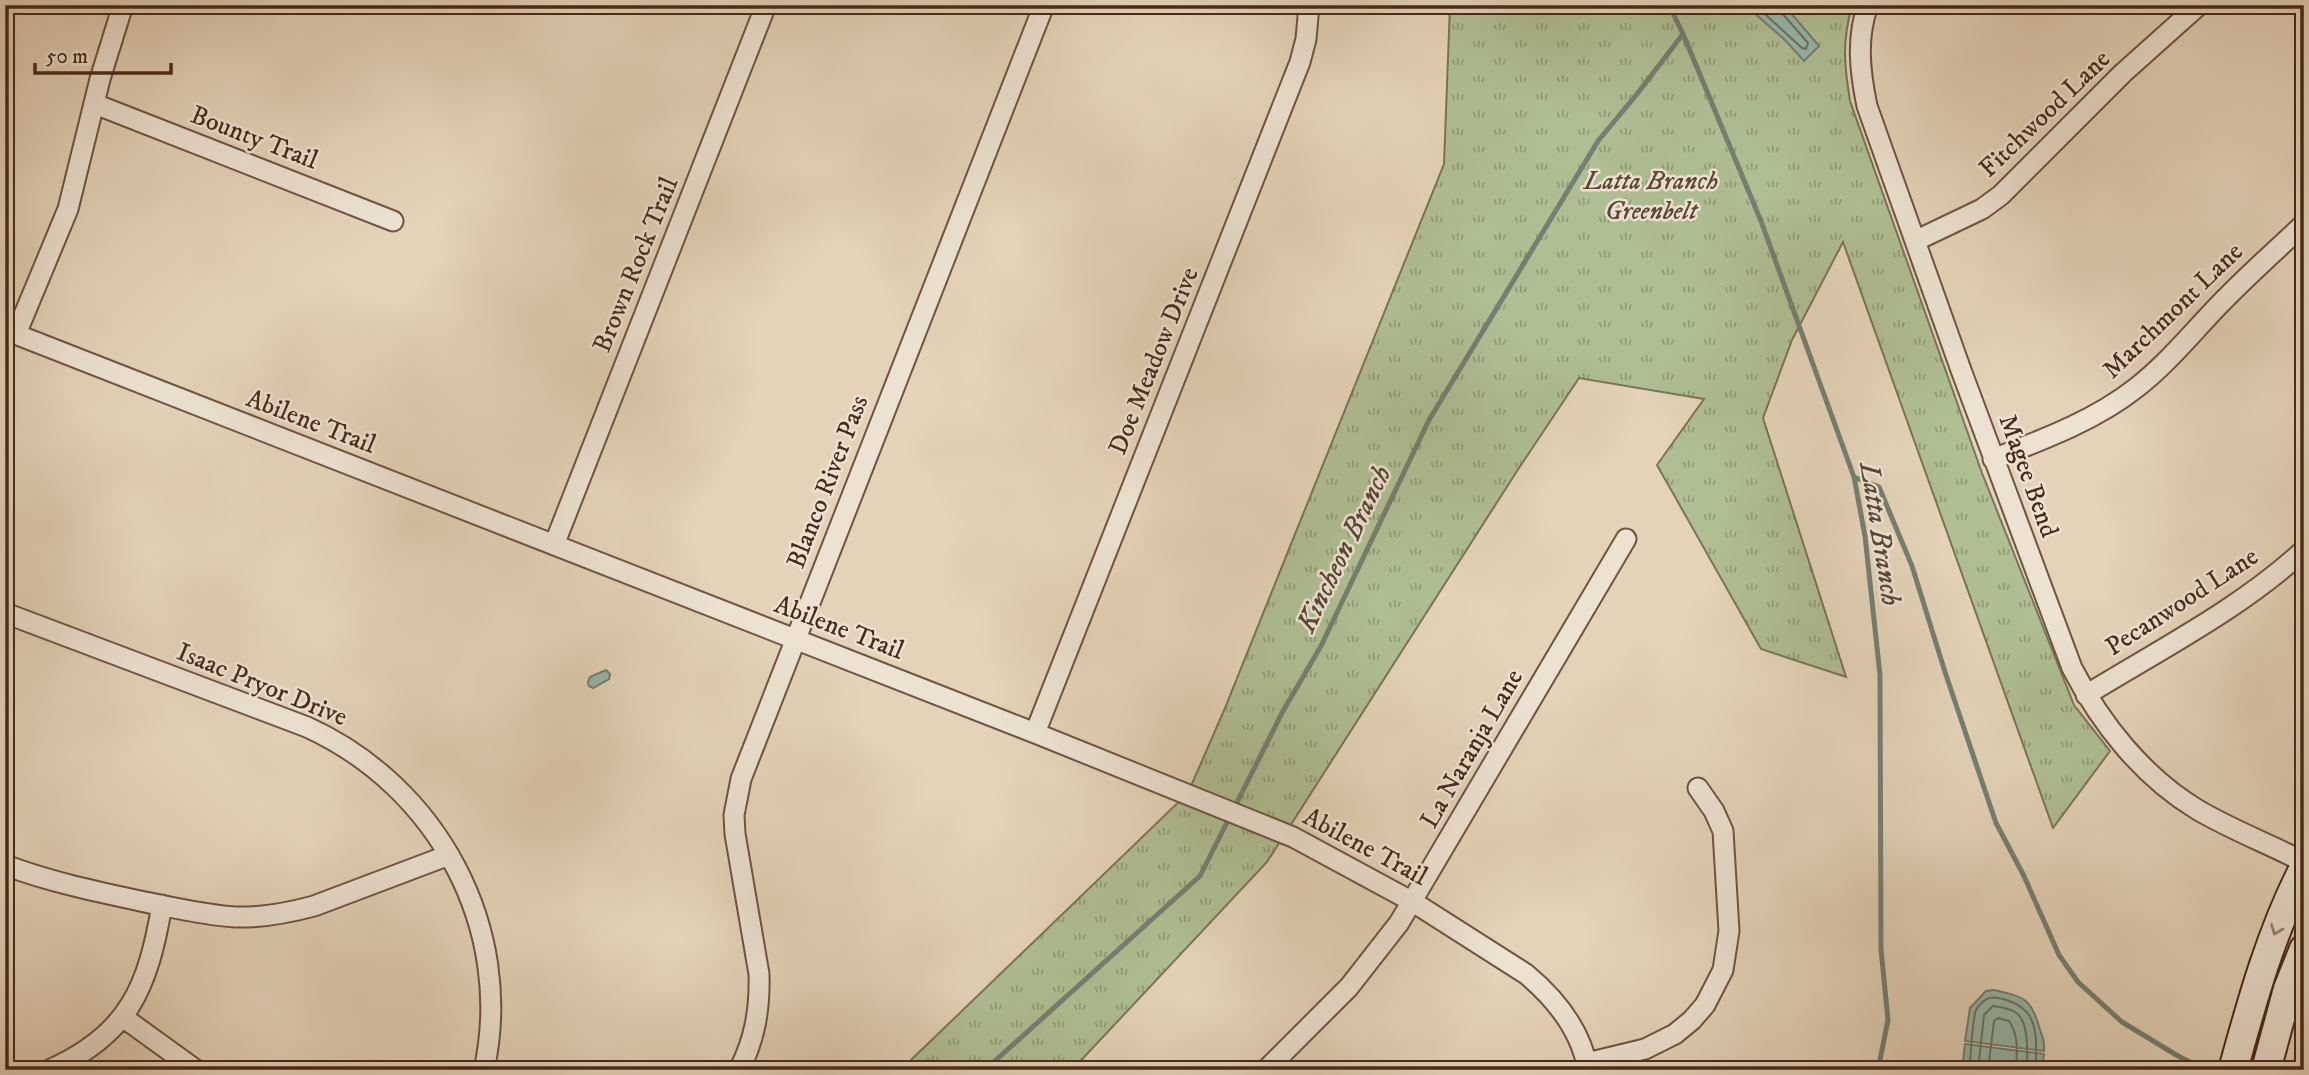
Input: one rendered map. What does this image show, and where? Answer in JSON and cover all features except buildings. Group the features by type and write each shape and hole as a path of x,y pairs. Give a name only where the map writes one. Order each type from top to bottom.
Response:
{"main road":[{"path":"2233,1070 2250,1005 2275,933 2304,868"},
{"path":"2266,1070 2288,989 2304,949"}],"street":[{"path":"11,332 68,209 100,79 122,5"},
{"name":"Brown Rock Trail","path":"554,545 766,5"},
{"name":"Blanco River Pass","path":"738,1070 755,1029 760,994 735,834 736,796 1044,5"},
{"name":"Doe Meadow Drive","path":"1035,733 1300,62 1306,39 1309,5"},
{"name":"Magee Bend","path":"1868,5 1860,43 1867,106 2063,648 2086,695 2107,727 2127,750 2172,792 2197,809 2304,862"},
{"name":"Fitchwood Lane","path":"1915,241 1966,218 2001,195 2123,73 2199,5"},
{"name":"Bounty Trail","path":"95,104 393,221"},
{"name":"Marchmont Lane","path":"1993,459 2097,414 2136,388 2172,355 2219,304 2304,224"},
{"name":"Abilene Trail","path":"11,332 1293,836 1413,902 1514,965 1540,985 1567,1017 1587,1066"},
{"name":"La Naranja Lane","path":"1266,1070 1349,987 1399,923 1626,539"},
{"name":"Pecanwood Lane","path":"2086,695 2228,607 2271,578 2304,550"},
{"name":"Isaac Pryor Drive","path":"5,613 282,716 327,736 395,786 416,807 449,855 472,903 489,975 491,1020 484,1070"},
{"path":"1587,1066 1645,1049 1675,1034 1705,1004 1723,970 1729,931 1723,831 1714,811 1698,788"},
{"path":"5,865 68,884 162,905 236,917 270,915 314,906 449,855"},
{"path":"49,1070 81,1054 124,1018 149,965 162,905"},
{"path":"124,1018 196,1070"}],"green space":[{"name":"Latta Branch Greenbelt","path":"1450,5 1852,5 1845,53 1850,101 1982,473 2074,705 2110,751 2053,828 1843,242 1792,340 1763,418 1846,677 1761,649 1657,465 1704,399 1579,378 1267,862 1072,1070 905,1070 911,1060 1188,793 1225,708 1444,164"}],"water":[{"path":"1745,5 1784,5 1819,46 1804,61 1785,40"},
{"path":"606,670 610,674 609,679 593,688 589,686 590,677"},
{"path":"1994,990 2026,1001 2037,1020 2044,1051 1965,1041 1970,1008 1986,991"},
{"path":"1965,1044 2044,1054 2042,1070 1962,1070"}],"waterway":[{"name":"Kincheon Branch","path":"985,1070 1200,876 1283,711 1321,646 1429,420 1598,141 1683,34 1669,5"},
{"name":"Latta Branch","path":"1683,34 1761,221 1854,477 1865,536 1880,675 1881,949 1888,1020 1878,1070"},
{"path":"1854,477 1879,487 1912,566 1996,823 2024,876 2059,955 2078,982 2122,1022 2206,1070"}]}
